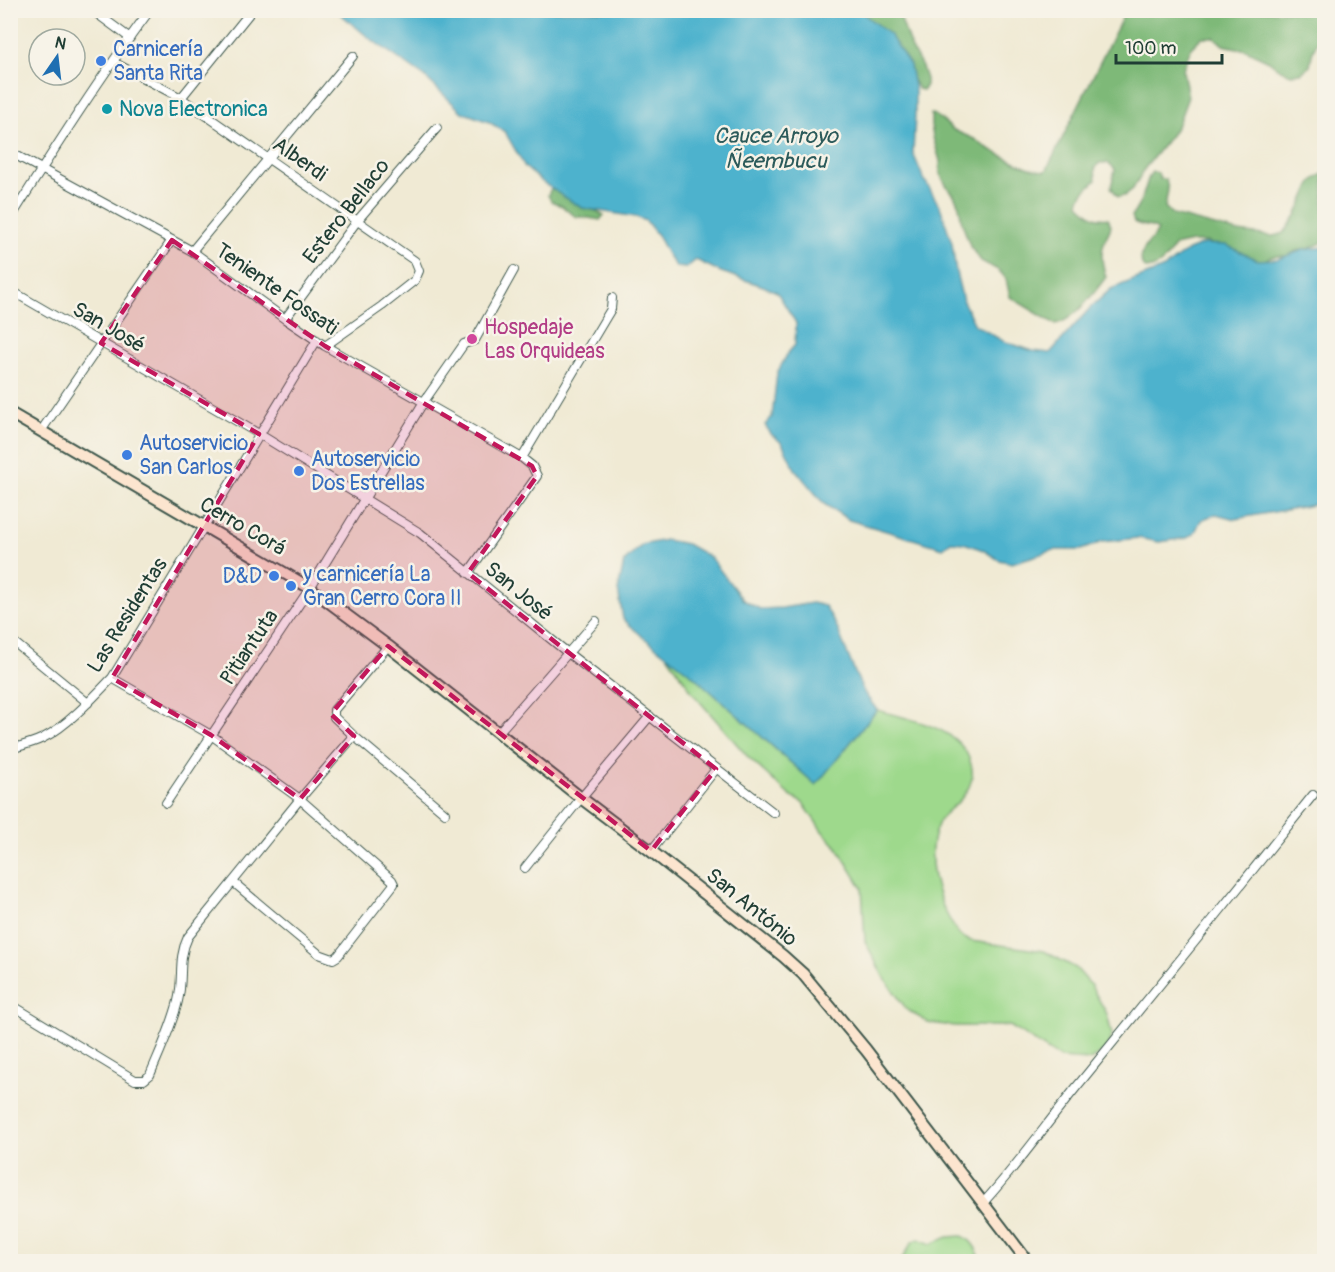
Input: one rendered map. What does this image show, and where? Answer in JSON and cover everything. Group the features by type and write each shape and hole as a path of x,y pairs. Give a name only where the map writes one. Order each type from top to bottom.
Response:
{"street":[{"path":"92,10 130,38"},
{"path":"10,219 113,62 150,10"},
{"path":"181,98 252,10"},
{"path":"192,251 353,56"},
{"name":"Alberdi","path":"113,62 181,98 415,261 419,271 416,280 325,346"},
{"name":"Estero Bellaco","path":"285,319 357,221 437,128"},
{"name":"Teniente Fossati","path":"10,152 192,251 325,346 522,458"},
{"path":"41,431 172,240"},
{"name":"Pitiantuta","path":"166,802 310,588 423,403 464,344 475,340 514,270"},
{"name":"San José","path":"10,290 259,434 420,533 568,653 774,813"},
{"path":"468,573 537,476 532,466 522,458 611,309 612,298"},
{"name":"Las Residentas","path":"10,749 43,738 68,721 112,678 317,340"},
{"name":"Cerro Corá","path":"10,413 310,588 388,646"},
{"path":"498,733 596,621"},
{"path":"10,639 88,703"},
{"path":"388,646 334,710 334,717 446,813"},
{"name":"San António","path":"388,646 777,950 803,974 866,1050 1028,1262"},
{"path":"112,678 211,735 300,799 394,884 338,956 333,959 319,954 233,882"},
{"path":"525,868 650,717"},
{"path":"10,1004 135,1080 144,1080 150,1075 176,1011 181,987 183,948 188,937 354,736"},
{"path":"651,851 716,769"},
{"path":"983,1203 1313,795"}],"highlighted area":[{"path":"172,240 325,346 532,466 537,476 468,573 716,769 651,851 388,646 331,714 354,736 300,799 211,735 112,678 259,434 101,343"}],"green space":[{"path":"1126,10 1324,11 1324,36 1314,49 1310,66 1301,73 1289,74 1246,50 1223,45 1214,37 1202,37 1191,48 1183,71 1188,97 1178,124 1145,168 1133,189 1124,196 1118,197 1111,187 1115,169 1108,163 1099,163 1095,169 1096,180 1081,196 1079,204 1088,213 1103,219 1108,218 1111,226 1102,249 1106,277 1077,312 1055,324 1010,297 1006,279 998,270 981,261 970,246 959,206 940,174 940,161 933,137 931,114 940,118 954,130 1009,159 1024,166 1046,171"},
{"path":"855,11 898,11 910,45 926,79 923,90 918,89 907,69"},
{"path":"1152,172 1158,173 1160,179 1166,179 1168,190 1165,207 1173,215 1238,232 1272,236 1283,233 1287,229 1313,181 1324,173 1324,242 1288,256 1270,257 1260,263 1206,242 1192,242 1174,246 1163,261 1147,269 1142,265 1142,254 1158,230 1134,222 1132,216 1141,201"},
{"path":"553,184 604,215 600,220 576,217 551,201 548,195"},
{"path":"667,655 816,785 877,710 931,726 955,740 964,749 970,761 972,774 964,795 941,819 933,841 933,870 945,912 959,934 966,939 1044,951 1076,968 1090,984 1107,1014 1112,1035 1105,1051 1090,1060 1060,1058 1010,1026 955,1026 929,1023 907,1010 883,976 865,941 862,888 837,847 822,831 803,803 790,796 748,757 695,696"},
{"path":"962,1236 972,1243 981,1261 901,1261 912,1242 919,1239 931,1244 948,1237"}],"water":[{"name":"Cauce Arroyo Ñeembucu","path":"337,11 860,11 890,35 910,65 915,91 913,153 941,209 952,243 963,301 975,325 1003,341 1033,351 1050,353 1091,307 1111,289 1164,268 1188,250 1203,244 1226,245 1258,260 1278,259 1303,250 1324,247 1324,505 1235,519 1216,514 1201,520 1194,534 1187,538 1159,542 1138,538 1102,542 1081,550 1054,550 1012,563 999,560 983,550 964,543 951,542 943,548 849,520 824,504 795,469 782,443 771,434 765,425 772,417 777,373 795,345 796,323 777,292 721,272 696,260 686,268 676,267 646,221 636,217 582,208 561,195 525,167 505,132 489,122 462,112 425,77 369,38"},
{"path":"665,540 687,544 710,557 743,600 760,609 812,603 825,606 836,625 865,694 877,710 816,785 690,673 623,619 618,590 624,562 642,545"}],"place":[{"name":"Carnicería Santa Rita","path":"101,61"},
{"name":"Nova Electronica","path":"107,109"},
{"name":"Hospedaje Las Orquideas","path":"472,339"},
{"name":"Autoservicio San Carlos","path":"127,455"},
{"name":"Autoservicio Dos Estrellas","path":"299,471"},
{"name":"D&D","path":"274,576"},
{"name":"y carnicería La Gran Cerro Cora II","path":"291,586"}]}
